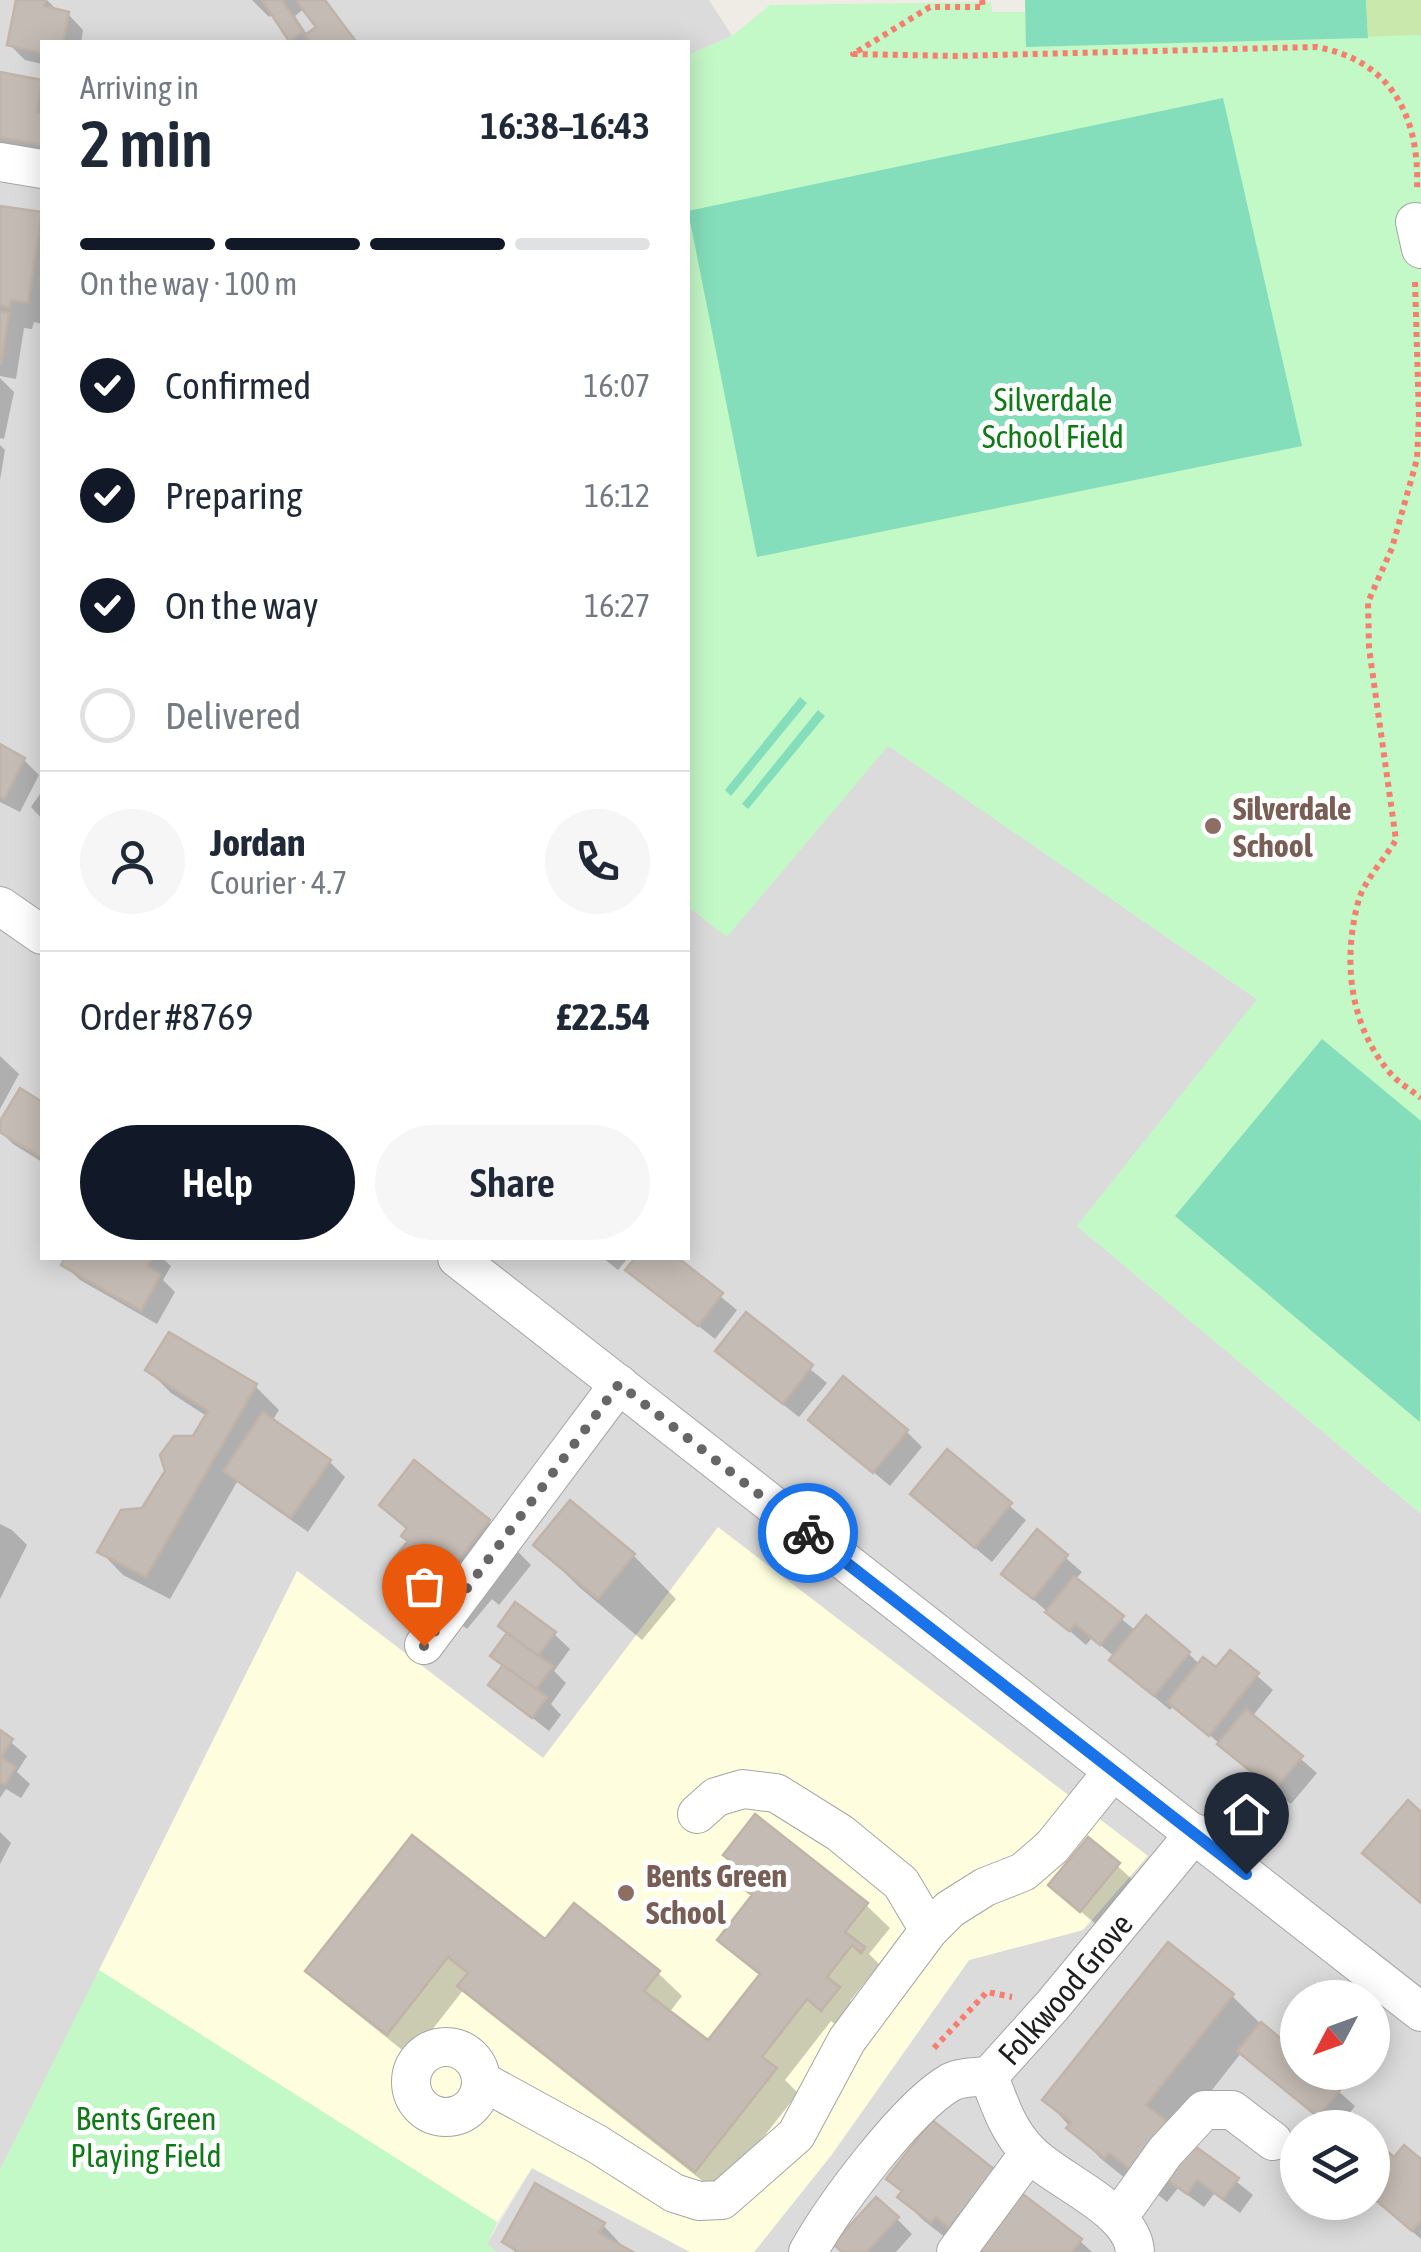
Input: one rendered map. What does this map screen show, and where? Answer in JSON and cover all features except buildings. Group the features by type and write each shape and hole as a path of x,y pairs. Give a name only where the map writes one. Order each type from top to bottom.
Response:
{"street":[{"path":"0,162 40,169"},
{"path":"0,906 40,934"},
{"path":"460,1260 1421,2012"},
{"path":"424,1646 619,1384"},
{"path":"482,2081 674,2193 699,2201 722,2200 796,2135 847,2040 928,1930 950,1909 985,1887 1023,1872 1052,1846 1113,1771"},
{"path":"697,1814 716,1797 743,1789 776,1793 840,1833 902,1882 928,1930"},
{"name":"Folkwood Grove","path":"1135,2252 1134,2242 1118,2218 1029,2153 1005,2119 989,2076 1195,1834"},
{"path":"808,2252 855,2182 915,2112 954,2080 989,2076"},
{"path":"1118,2218 1166,2152 1204,2110 1232,2110 1273,2141"},
{"path":"956,2252 1029,2153"}],"path":[{"path":"982,0 983,8 930,7 853,54 956,56 1316,47 1358,58 1402,100 1418,166 1419,459 1392,548 1368,602 1369,648 1396,840 1360,896 1350,955 1353,1000 1365,1038 1392,1076 1421,1098"}],"shaded area":[{"path":"0,0 709,0 732,36 690,54 690,40 40,40 40,1260 690,1260 690,908 727,936 888,745 1258,1000 1077,1226 1421,1514 1421,2252 754,2252 832,2155 969,1960 1083,1930 543,1758 298,1571 0,2170"},
{"name":"Bents Green School","path":"718,1527 1148,1856 1083,1930 969,1960 831,2155 754,2252 690,2252 532,2168 497,2222 99,1970 297,1571 543,1758"},
{"path":"532,2168 690,2252 497,2252 487,2244"}],"green space":[{"path":"1025,0 1366,0 1368,38 1026,47"},
{"path":"1366,0 1421,0 1421,35 1368,38"},
{"name":"Silverdale School Field","path":"991,2 992,12 1025,12 1027,47 1421,35 1421,1514 1077,1226 1257,999 888,746 727,937 690,909 690,54 732,36 770,5"},
{"path":"1223,98 1302,446 757,557 690,211"},
{"path":"800,697 807,703 731,796 725,790"},
{"path":"818,710 825,716 748,809 742,804"},
{"path":"1322,1039 1421,1121 1420,1422 1175,1216"},
{"name":"Bents Green Playing Field","path":"99,1970 497,2222 487,2244 497,2252 0,2252 0,2170"}],"way so far":[{"path":"424,1646 619,1384 808,1533"}],"place":[{"name":"Silverdale School","path":"1213,826"},
{"name":"Bents Green School","path":"626,1893"}],"route":[{"path":"808,1533 1246,1874"}]}
